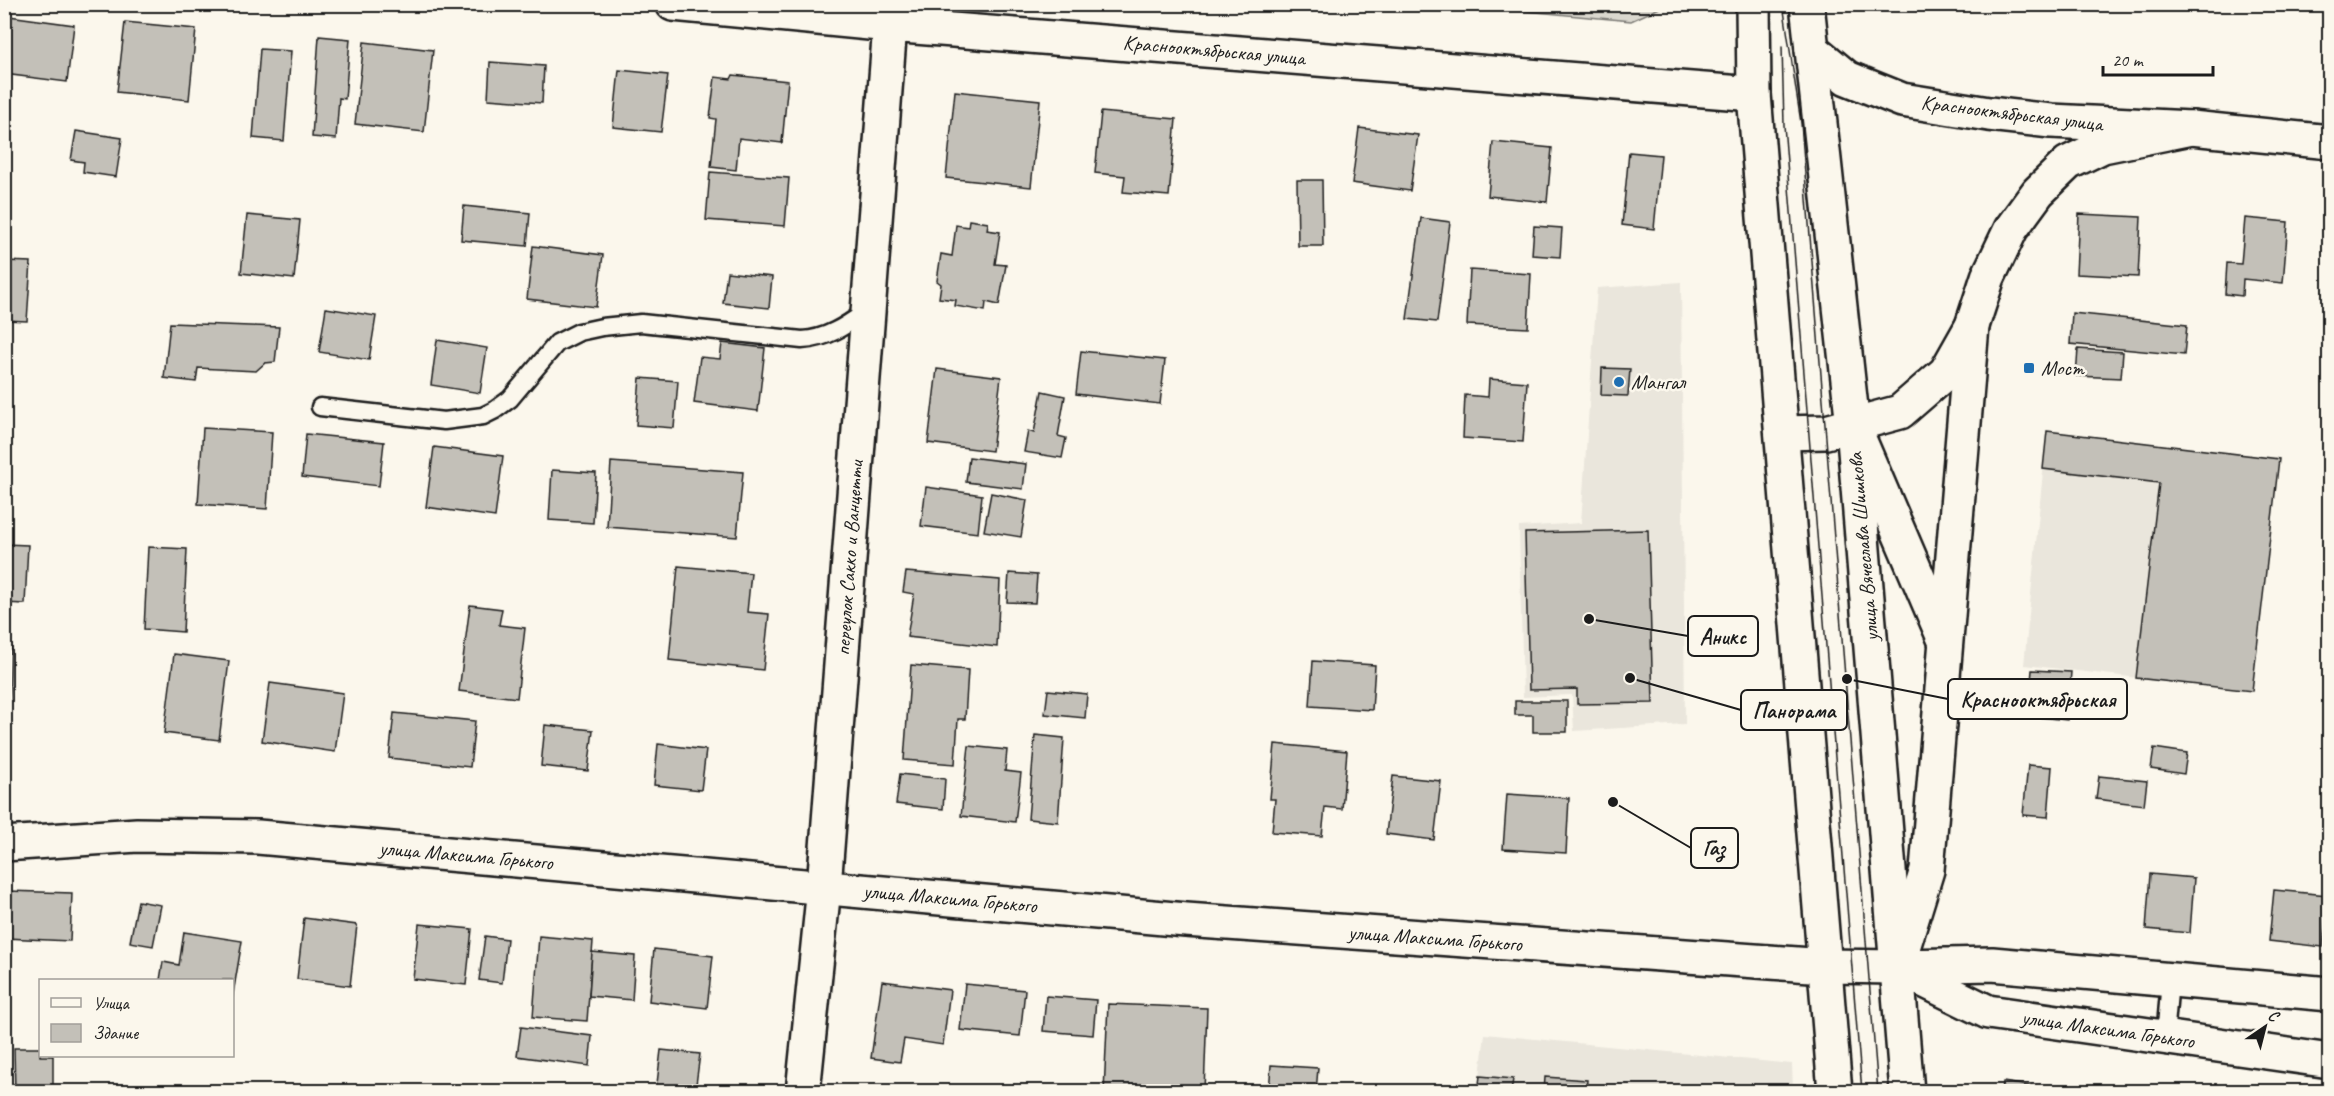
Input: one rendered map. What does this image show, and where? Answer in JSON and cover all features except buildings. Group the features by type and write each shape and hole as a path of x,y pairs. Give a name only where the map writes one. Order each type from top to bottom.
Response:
{"main road":[{"name":"Краснооктябрьская улица","path":"673,4 890,25 1754,94"},
{"path":"1754,4 1754,94 1835,1092"},
{"name":"улица Вячеслава Шишкова","path":"1807,4 1853,426 1907,1092"},
{"name":"переулок Сакко и Ванцетти","path":"803,1092 824,887 890,25"},
{"name":"Краснооктябрьская улица","path":"1812,49 1846,78 1902,100 2051,121 2191,128 2330,142"},
{"name":"Краснооктябрьская улица","path":"1782,433 1809,434 1853,426 1900,412 1924,394 1946,372 1972,326 1988,277 2011,229 2038,192 2068,163 2103,146 2191,128"},
{"path":"1897,966 1927,870 1972,326"},
{"path":"1853,426 1946,642"},
{"name":"улица Максима Горького","path":"4,844 137,835 258,837 1186,920 1825,966 1992,964 2330,994"},
{"name":"улица Максима Горького","path":"1897,966 1988,1012 2330,1061"}],"lane":[{"path":"320,406 444,421 468,419 483,416 510,399 557,343 579,332 641,323 816,340 843,327 869,309"},
{"path":"2165,1037 2170,981"}],"shaded area":[{"path":"1462,5 1666,5 1631,21"},
{"path":"1681,282 1685,724 1574,731 1572,695 1523,697 1519,527 1581,523 1597,288"},
{"path":"2047,431 2279,459 2252,691 2024,665"},
{"path":"1485,1034 1792,1064 1793,1091 1478,1092"}],"tram line":[{"path":"1783,4 1801,123 1878,1092"},
{"path":"1782,46 1784,125 1862,1092"}],"place":[{"name":"Мост","path":"2029,368"},
{"name":"Мангал","path":"1619,382"},
{"name":"Аникс","path":"1589,619"},
{"name":"Панорама","path":"1630,678"},
{"name":"Краснооктябрьская","path":"1847,679"},
{"name":"Газ","path":"1613,802"}]}
